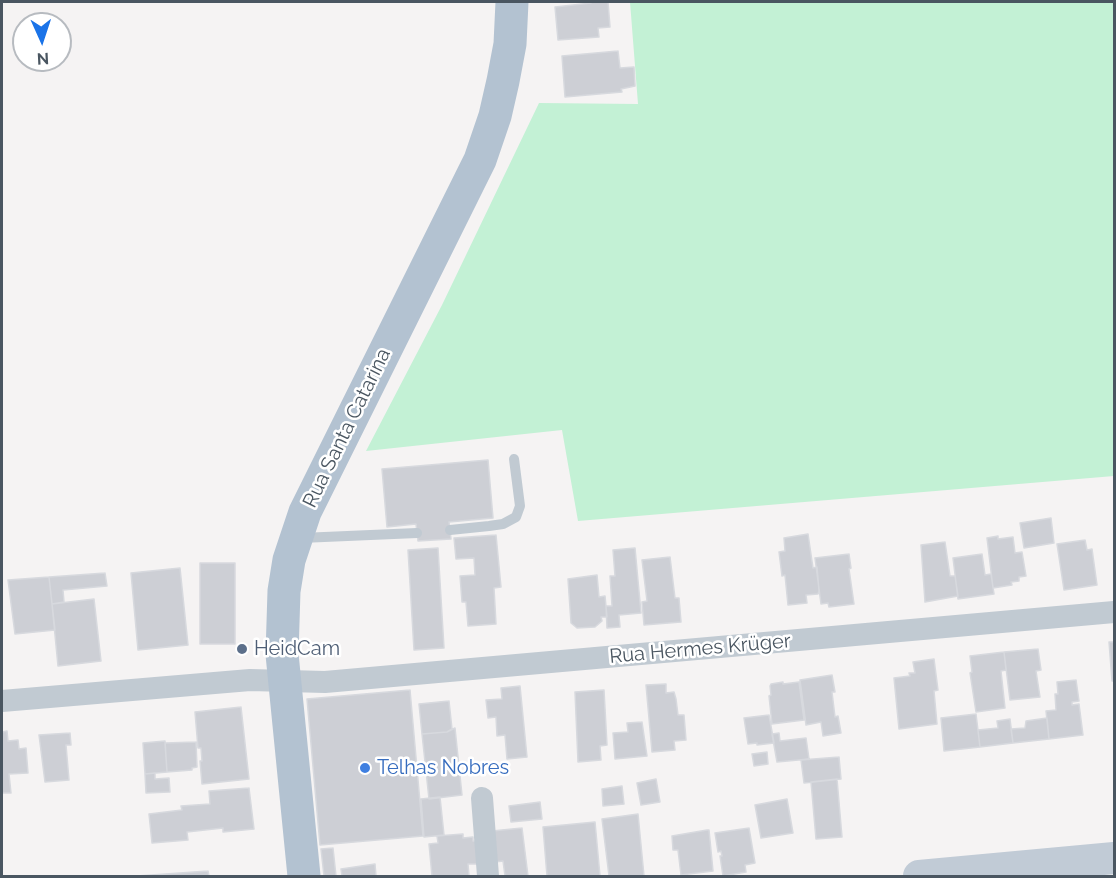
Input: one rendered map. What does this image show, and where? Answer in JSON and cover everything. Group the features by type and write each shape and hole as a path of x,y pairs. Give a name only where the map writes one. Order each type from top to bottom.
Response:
{"main road":[{"name":"Rua Santa Catarina","path":"304,876 285,681 282,621 284,591 295,538 305,512 480,160 495,116 507,62 512,2"},
{"path":"919,876 1114,858"}],"street":[{"name":"Rua Hermes Krüger","path":"2,701 250,680 325,682 1114,612"},
{"path":"482,798 488,876"}],"lane":[{"path":"450,530 503,524 516,517 520,506 514,459"},
{"path":"295,538 417,533"}],"green space":[{"path":"630,2 1114,2 1114,476 578,521 562,430 366,451 442,305 539,103 638,104"}],"building":[{"path":"608,2 610,27 598,28 599,37 558,40 555,7"},
{"path":"618,51 620,68 634,67 635,86 621,89 622,92 565,97 562,56"},
{"path":"488,460 493,518 449,522 451,539 418,541 416,524 387,527 382,469"},
{"path":"1051,518 1054,543 1024,548 1020,523"},
{"path":"808,534 813,568 817,567 819,591 818,594 806,595 807,603 788,605 785,575 782,576 779,552 785,551 784,538"},
{"path":"496,535 501,587 494,588 496,624 468,626 466,602 462,602 460,576 475,575 474,558 456,559 454,538"},
{"path":"998,536 998,539 1013,537 1015,553 1022,552 1026,576 1019,577 1019,581 1011,582 1012,585 993,588 987,538"},
{"path":"1085,540 1087,550 1092,549 1097,585 1064,590 1057,544"},
{"path":"945,542 950,576 955,576 958,596 925,602 921,545"},
{"path":"438,548 444,648 414,650 408,550"},
{"path":"635,548 641,613 619,615 620,627 607,628 606,606 612,606 610,576 615,576 613,550"},
{"path":"849,554 854,604 829,607 828,603 821,604 815,558"},
{"path":"982,554 985,575 991,574 994,594 958,599 953,558"},
{"path":"670,557 675,598 679,598 681,622 644,625 642,602 647,601 642,560"},
{"path":"200,563 235,563 235,644 200,644"},
{"path":"180,568 188,645 138,650 131,573"},
{"path":"105,573 107,586 63,590 64,602 52,604 49,577"},
{"path":"597,575 599,597 605,596 607,617 601,617 602,621 595,627 577,628 571,623 568,579"},
{"path":"49,577 55,630 15,634 8,580"},
{"path":"94,599 101,661 58,666 52,604"},
{"path":"1109,642 1114,642 1114,681 1112,681"},
{"path":"1038,649 1041,670 1036,671 1040,697 1010,700 1004,652"},
{"path":"1004,652 1006,670 1001,671 1005,708 976,712 970,673 972,672 970,656"},
{"path":"934,659 938,690 934,691 937,724 899,729 894,678 915,673 913,662"},
{"path":"832,675 835,717 838,716 841,733 823,736 821,722 806,725 800,680"},
{"path":"1076,680 1079,701 1072,702 1072,705 1079,704 1083,735 1049,739 1046,711 1056,710 1057,682"},
{"path":"783,682 783,684 799,682 804,720 772,724 770,686"},
{"path":"666,684 666,693 674,692 678,715 684,715 686,740 674,741 675,750 652,752 646,685"},
{"path":"520,686 527,757 507,759 505,735 497,736 496,717 488,718 486,700 502,699 501,688"},
{"name":"Telhas Nobres","path":"410,690 423,836 320,845 307,699"},
{"path":"604,690 607,745 600,746 601,760 578,762 575,692"},
{"path":"449,701 452,729 447,732 422,734 419,704"},
{"path":"241,707 249,779 202,784 201,748 198,748 195,712"},
{"path":"976,714 980,747 944,751 941,718"},
{"path":"769,715 774,743 748,744 744,718"},
{"path":"1047,718 1049,739 1013,743 1011,729 1025,728 1026,721"},
{"path":"1010,719 1013,743 980,747 978,730 998,728 997,721"},
{"path":"642,722 647,756 615,759 613,733 628,732 627,723"},
{"path":"455,728 462,795 429,799 422,734 447,732"},
{"path":"7,731 8,741 18,740 19,749 26,748 28,773 9,774 11,793 2,793 2,732"},
{"path":"70,733 71,745 66,745 69,780 45,782 39,735"},
{"path":"779,733 780,741 806,738 809,759 777,762 772,734"},
{"path":"165,741 167,772 145,774 143,743"},
{"path":"196,742 197,767 192,770 167,772 165,743"},
{"path":"767,752 768,764 754,766 752,754"},
{"path":"839,757 841,779 804,783 801,760"},
{"path":"155,773 155,779 169,778 170,792 146,793 145,774"},
{"path":"656,779 660,802 641,805 637,783"},
{"path":"837,779 842,837 816,839 811,782"},
{"path":"622,786 624,804 603,806 602,789"},
{"path":"249,788 254,829 223,832 223,828 187,832 188,840 152,843 149,814 182,810 181,806 210,804 209,791"},
{"path":"440,797 444,835 424,837 421,799"},
{"path":"787,799 793,833 761,838 755,805"},
{"path":"540,802 542,819 511,822 509,806"},
{"path":"638,814 644,876 609,876 602,819"},
{"path":"595,822 600,876 547,876 543,827"},
{"path":"522,828 528,876 505,876 503,861 495,862 492,831"},
{"path":"749,828 755,863 745,865 746,872 723,876 720,856 722,856 721,851 718,852 715,833"},
{"path":"709,830 713,871 681,875 678,850 673,850 672,836"},
{"path":"463,834 463,838 473,837 473,841 477,841 478,864 468,864 469,876 432,876 429,844 438,843 437,836"},
{"path":"333,848 336,876 324,876 321,849"},
{"path":"375,864 376,876 342,876 341,869"},
{"path":"208,871 209,876 137,876"}],"place":[{"name":"HeidCam","path":"242,649"},
{"name":"Telhas Nobres","path":"365,768"}]}
